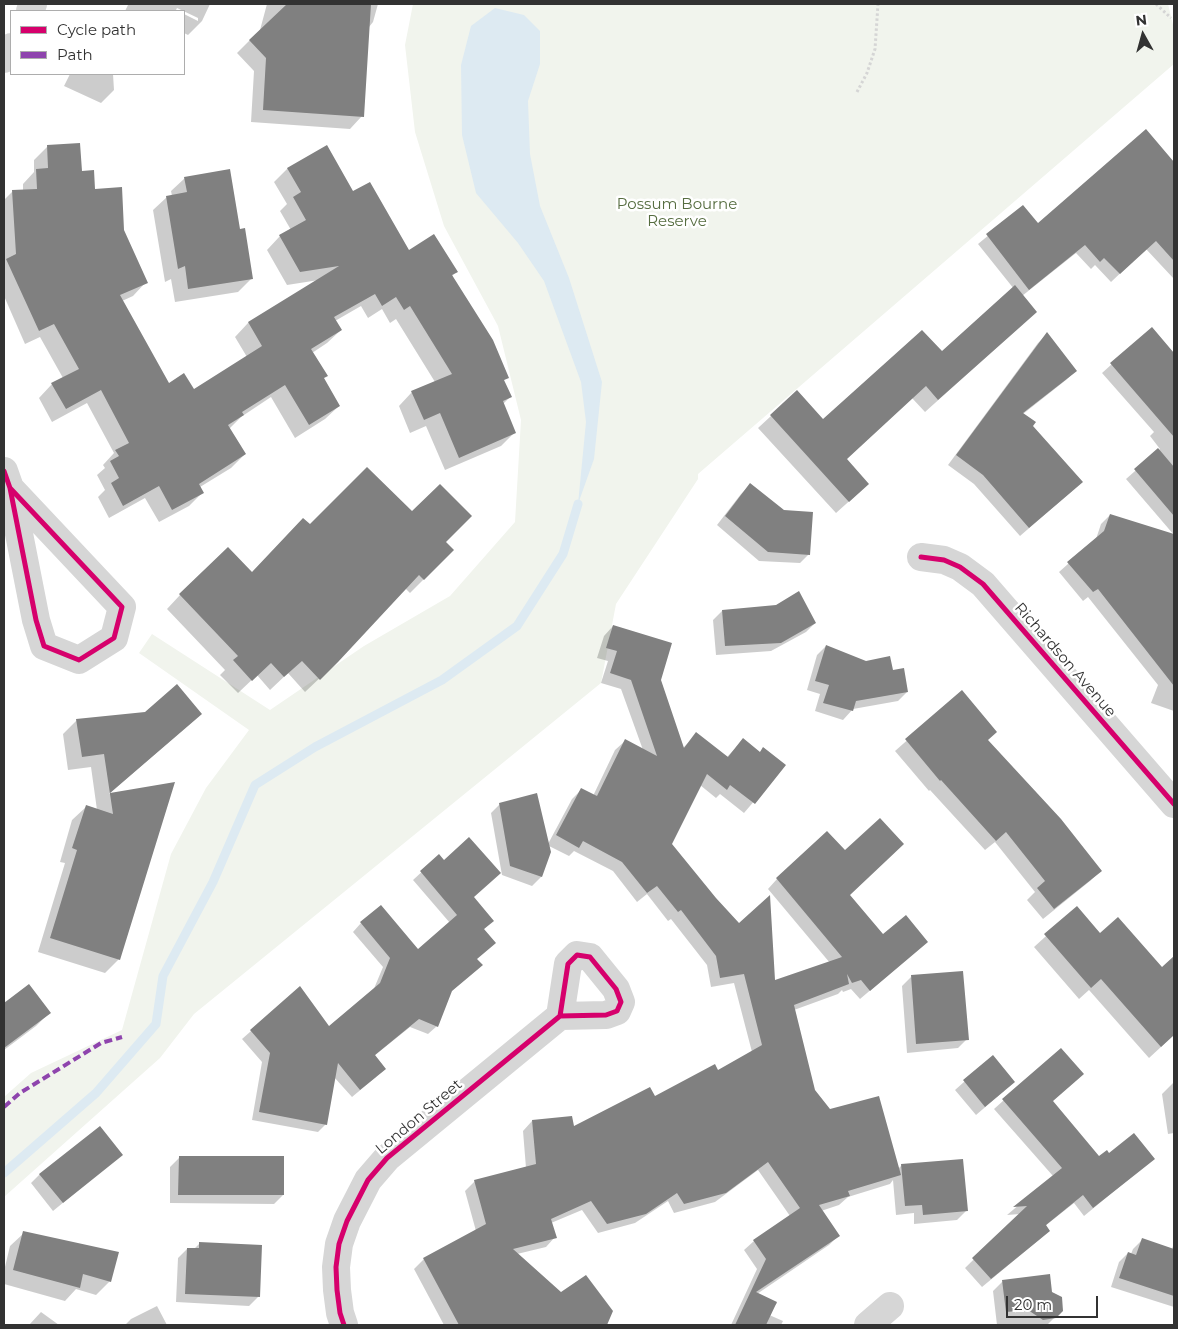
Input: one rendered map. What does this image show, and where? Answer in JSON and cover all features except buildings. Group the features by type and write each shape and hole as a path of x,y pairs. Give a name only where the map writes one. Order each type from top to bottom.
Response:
{"street":[{"path":"7,480 122,607 114,638 79,660 44,646 36,620 7,480"},
{"name":"Richardson Avenue","path":"921,557 944,560 960,567 983,584 1174,804"},
{"name":"London Street","path":"344,1325 340,1313 337,1290 336,1267 339,1244 347,1221 368,1180 387,1158 560,1016"},
{"path":"868,1325 890,1306"}],"path":[{"path":"857,92 867,72 875,49 878,4"},
{"path":"1156,4 1171,18"}],"green space":[{"name":"Possum Bourne Reserve","path":"413,4 1168,4 1174,29 1174,64 698,474 698,479 616,604 601,683 194,1014 160,1058 4,1197 4,1097 31,1073 122,1030 171,854 206,788 249,730 139,653 152,634 270,710 364,646 450,596 515,522 521,420 498,326 444,226 415,132 405,45"}],"shaded area":[{"path":"495,8 524,15 540,31 540,64 528,101 530,154 540,206 569,278 602,382 594,459 578,504 586,422 581,382 544,281 518,243 476,193 462,135 461,65 471,26"}],"waterway":[{"path":"4,1173 96,1093 156,1024 163,976 213,882 255,785 315,747 442,680 517,626 563,554 578,504"}],"marked path":[{"path":"4,1107 20,1093 101,1043 122,1037"}],"cycle path":[{"path":"4,471 10,488 36,620 44,646 79,660 114,638 122,607 10,488"},
{"path":"921,557 944,560 960,567 983,584 1174,804"},
{"path":"344,1325 340,1313 337,1290 336,1267 339,1244 347,1221 368,1180 387,1158 560,1016 606,1015 617,1011 621,1002 616,989 590,957 577,955 568,964 560,1016"}]}
